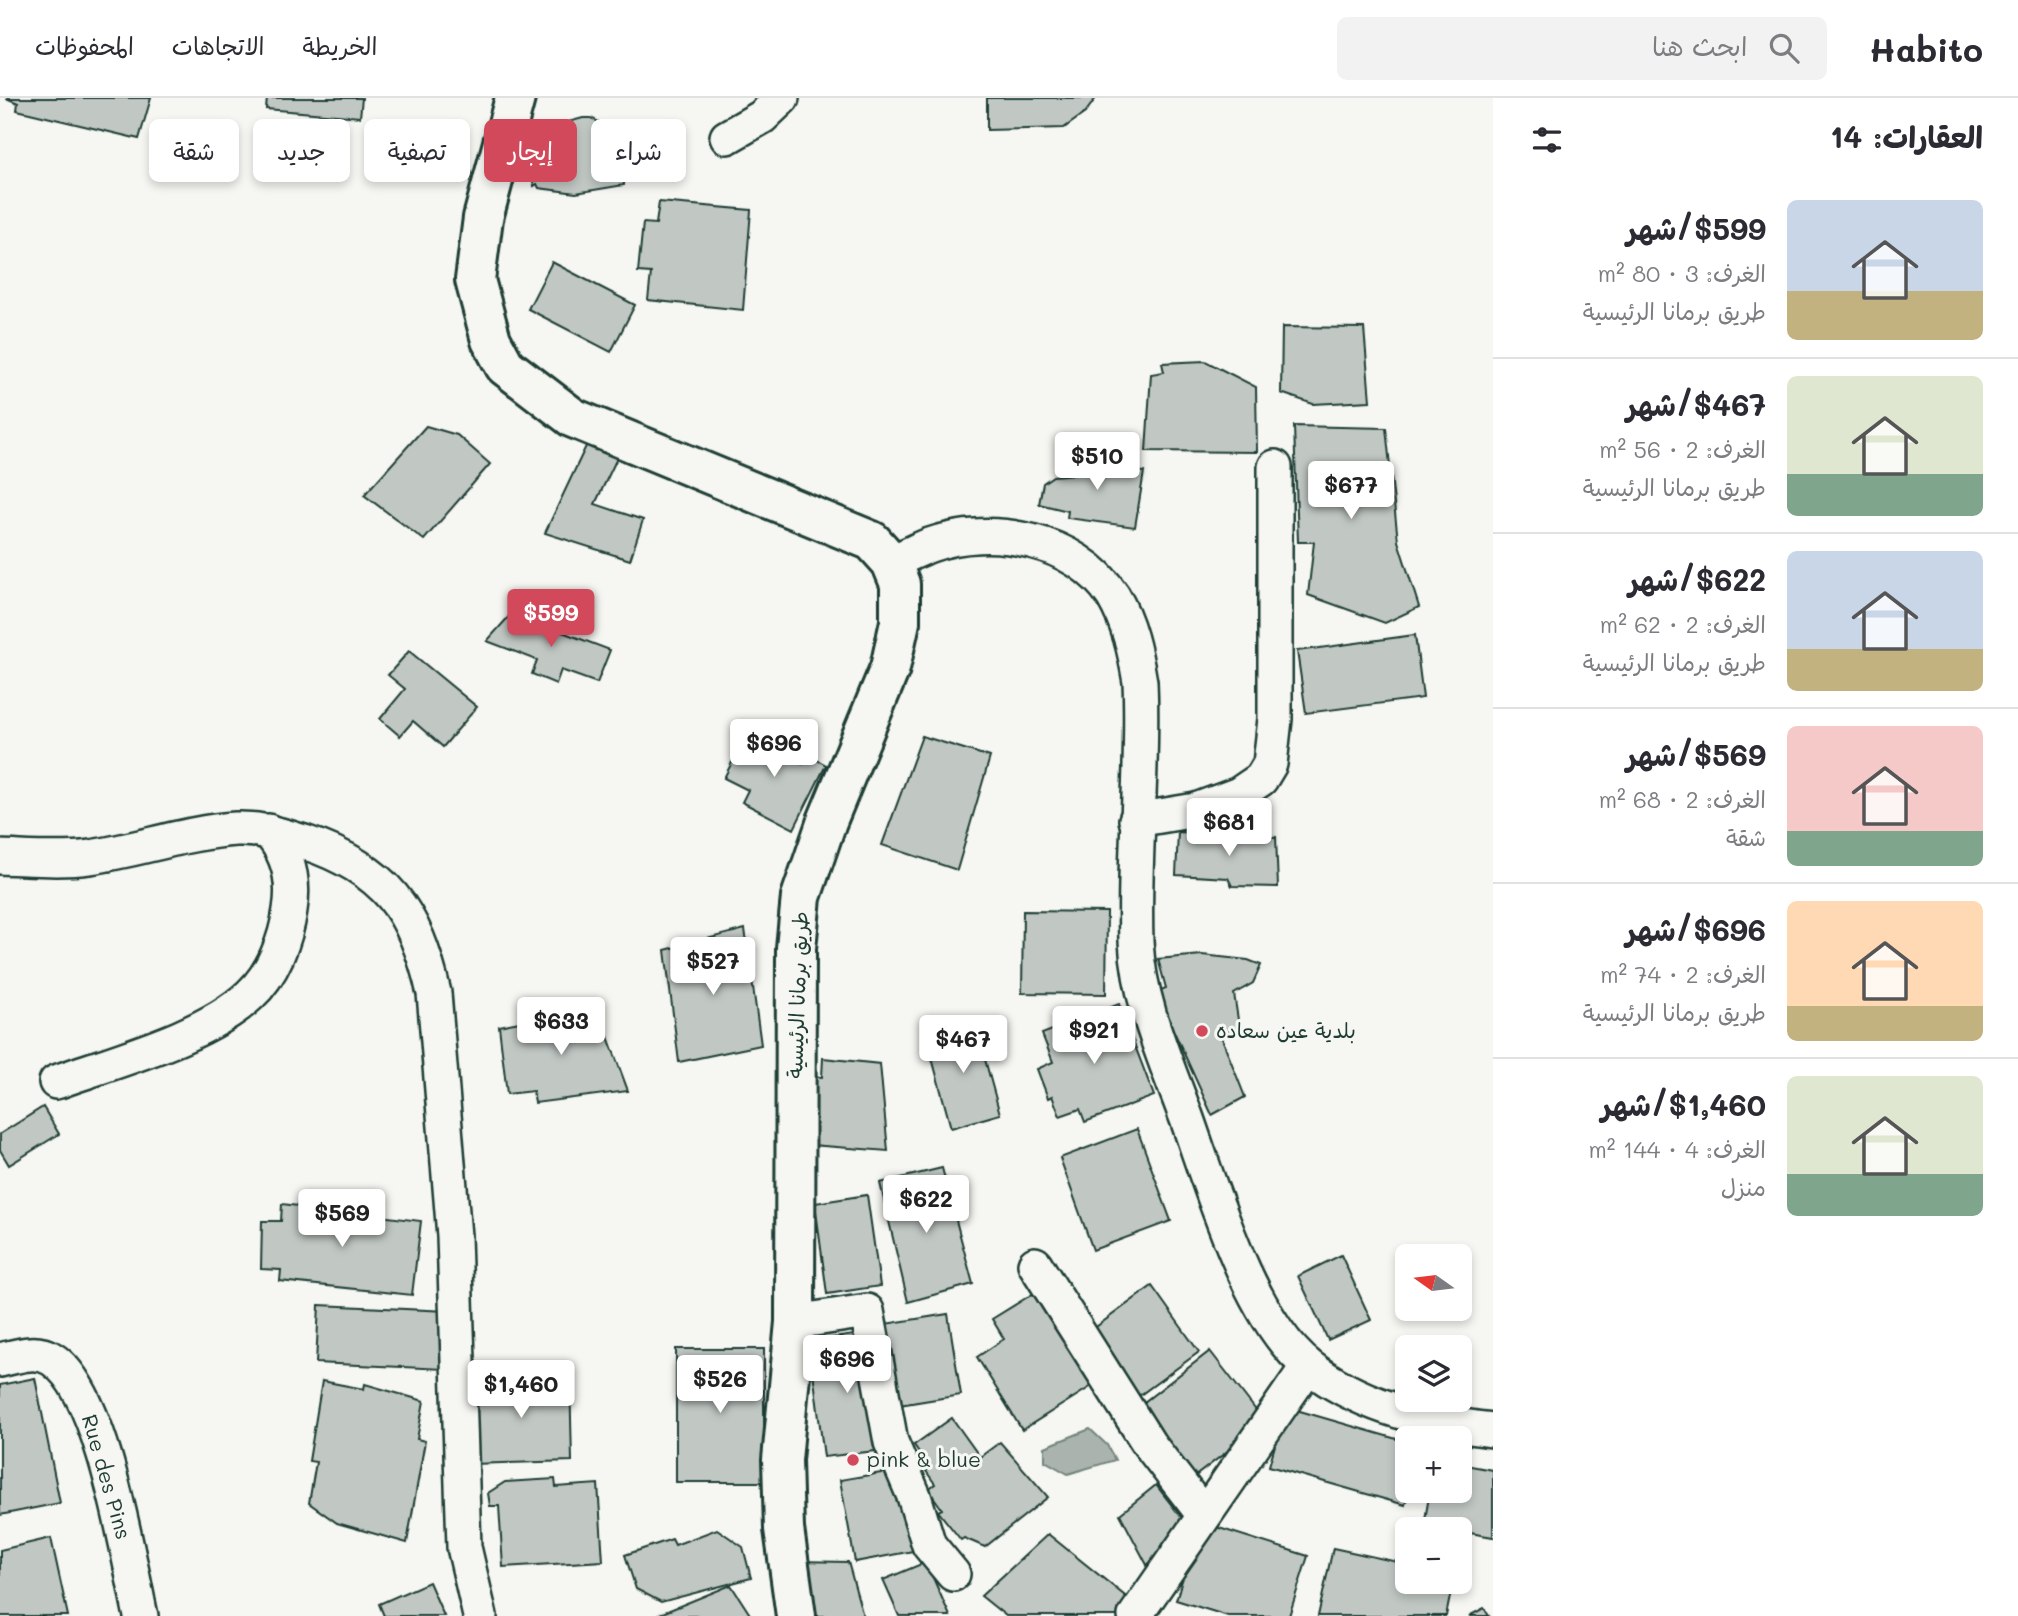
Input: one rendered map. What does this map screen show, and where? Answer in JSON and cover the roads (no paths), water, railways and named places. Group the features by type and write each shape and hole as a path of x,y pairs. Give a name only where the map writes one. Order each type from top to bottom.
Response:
{"main road":[{"path":"515,98 484,218 475,280 491,340 505,366 573,418 872,541 891,562"},
{"name":"طريق برمانا الرئيسية","path":"796,1616 784,1529 782,1460 795,1322 794,1019 801,897 827,821 890,668 900,622 900,584 891,562"}],"street":[{"path":"727,137 762,117 782,98"},
{"path":"1136,820 1196,810 1239,794 1261,779 1270,764 1275,719 1275,467"},
{"path":"891,562 930,544 974,536 1018,539 1056,550 1091,572 1112,595 1133,643 1141,715 1136,820 1136,942 1142,994 1231,1243 1266,1311 1287,1342 1308,1366 1350,1394 1454,1426 1493,1430"},
{"path":"0,857 87,858 206,833 238,829 268,831 340,854 380,883 409,918 425,954 434,993 454,1236 464,1547 471,1590 480,1616"},
{"path":"56,1082 190,1032 230,1012 253,993 273,962 287,930 292,902 289,867 278,842 268,831"},
{"path":"1035,1264 1149,1444 1203,1514"},
{"path":"795,1322 867,1311 891,1442 914,1496 929,1545 953,1574"},
{"name":"Rue des Pins","path":"0,1360 32,1353 53,1359 82,1398 112,1485 141,1616"},
{"path":"1135,1616 1203,1514 1308,1366"}],"place":[{"name":"بلدية عين سعاده","path":"1202,1031"},
{"name":"pink & blue","path":"853,1460"}]}
